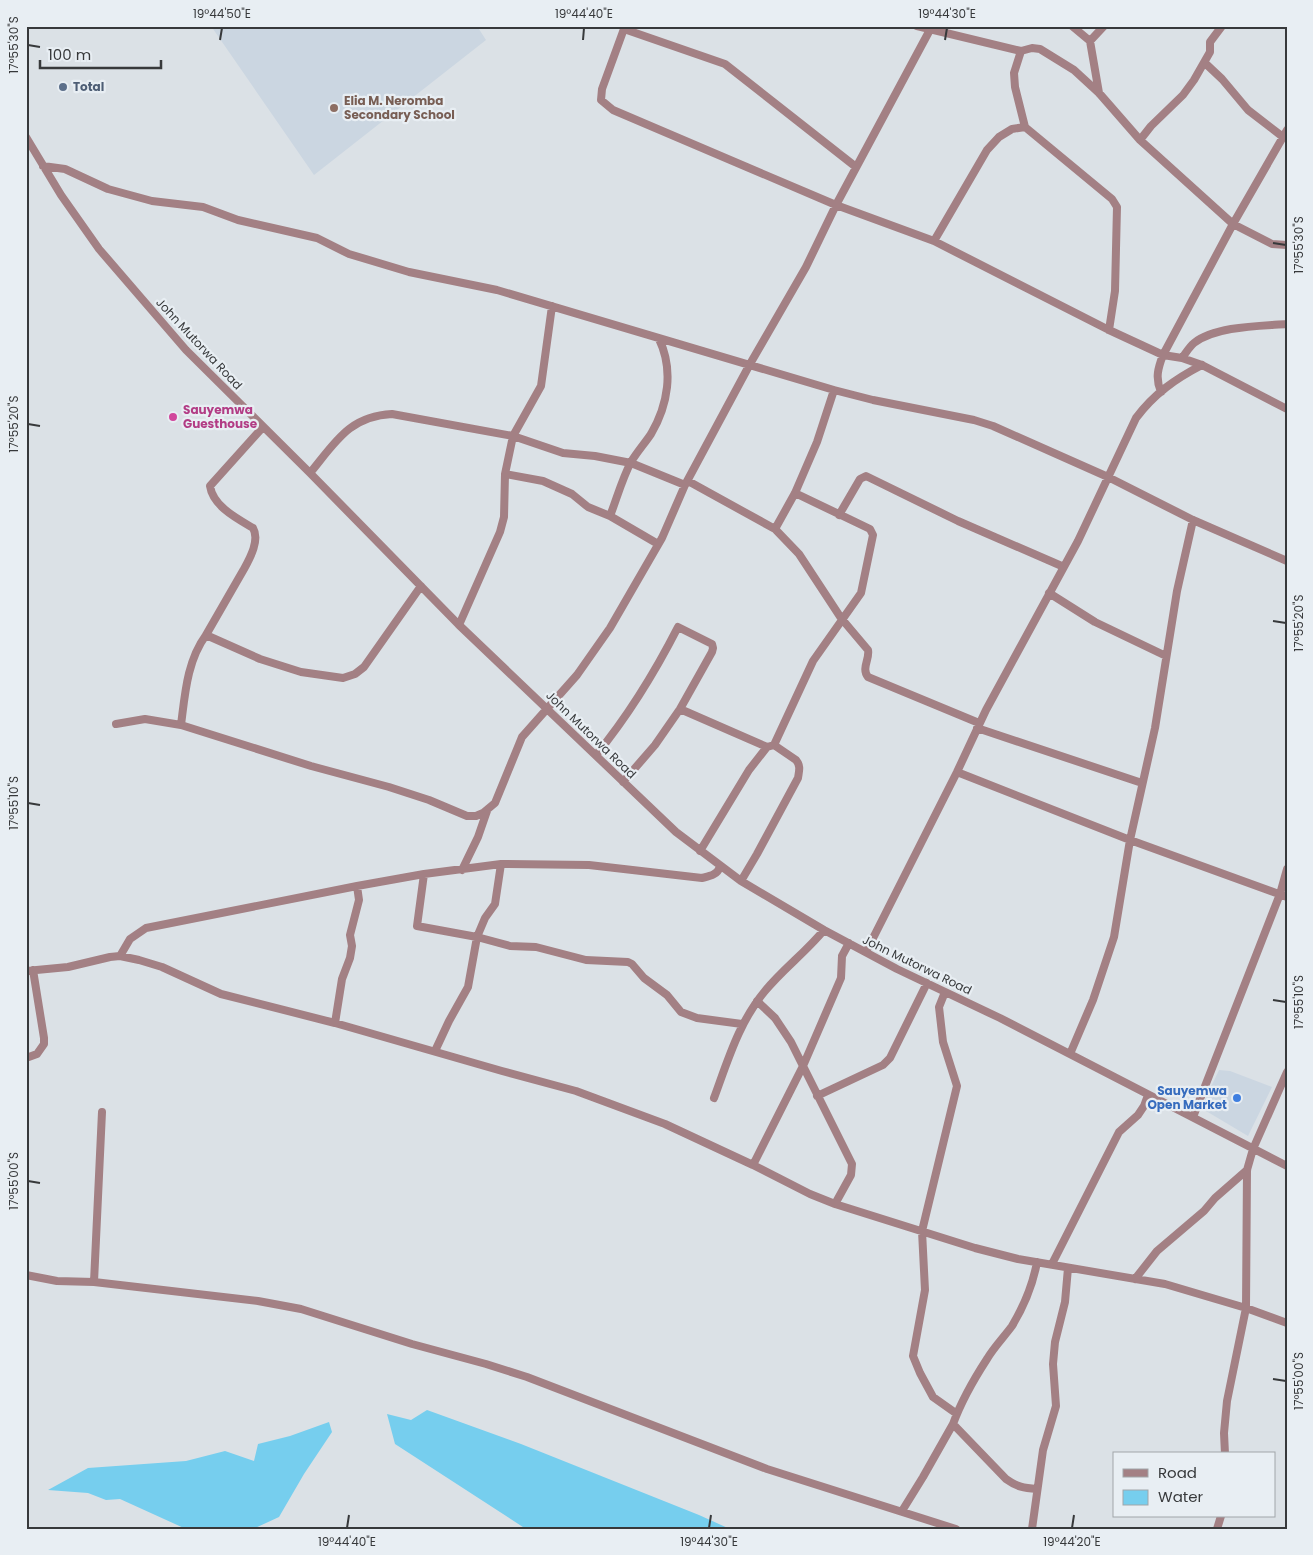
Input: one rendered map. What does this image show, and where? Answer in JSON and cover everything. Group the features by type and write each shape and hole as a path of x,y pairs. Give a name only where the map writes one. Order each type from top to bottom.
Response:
{"street":[{"path":"917,26 1021,51 1040,48 1074,70 1099,93 1140,140 1233,224 1272,244 1287,245"},
{"path":"1072,26 1090,41 1099,93"},
{"path":"1090,41 1104,26"},
{"path":"1140,140 1151,126 1183,95 1205,63 1210,52 1210,42 1222,26"},
{"path":"856,167 725,64 624,28 602,89 601,100 612,110 836,205 934,241 1109,330 1163,355 1182,358 1202,365 1287,409"},
{"path":"116,724 145,719 181,725 311,766 389,787 467,816 476,816 487,811 495,803 522,737 577,675 610,628 658,544 687,483 750,364 806,267 836,205 931,28"},
{"path":"1021,51 1014,73 1015,87 1025,126 1112,199 1117,207 1114,290 1109,330"},
{"path":"1161,392 1157,373 1163,355 1233,224 1285,134 1248,110 1222,79 1205,63"},
{"path":"934,241 987,150 999,136 1012,129 1025,126"},
{"name":"John Mutorwa Road","path":"26,137 43,166 99,249 186,350 458,624 676,832 740,881 824,930 1287,1166"},
{"path":"43,166 65,169 108,189 152,201 203,207 238,220 317,238 349,254 409,272 496,290 834,390 873,400 974,420 1012,434 1108,477 1193,520 1287,561"},
{"path":"458,624 500,532 504,517 505,474 513,436 541,386 552,306"},
{"path":"1182,358 1193,344 1205,336 1237,328 1287,324"},
{"path":"610,516 631,463 652,432 664,407 668,392 668,377 665,356 659,339"},
{"path":"866,952 978,726 1078,541 1136,418 1148,402 1177,378 1202,365"},
{"path":"775,529 795,493 818,442 834,390"},
{"path":"310,473 338,438 360,421 380,415 392,414 513,436 563,453 595,456 631,463 687,483 775,529 798,554 841,618 868,650 865,669 865,673 868,676 978,726 1142,783"},
{"path":"181,725 186,685 198,646 250,559 256,538 253,528 218,504 211,496 210,486 263,427"},
{"path":"505,474 543,481 572,494 588,507 610,516 658,544"},
{"path":"840,515 860,479 866,476 958,521 1064,567"},
{"path":"700,851 749,770 770,746 813,661 841,618 861,593 873,535 870,529 795,493"},
{"path":"1070,1054 1093,1000 1114,937 1130,840 1155,728 1177,591 1193,520"},
{"path":"206,635 260,658 301,672 343,678 356,674 364,667 420,586"},
{"path":"1049,593 1095,622 1166,656"},
{"path":"596,755 609,739 656,669 678,627 708,642 713,648 680,709 655,745 623,782"},
{"path":"680,709 770,746 796,760 798,763 800,771 798,778 757,854 740,881"},
{"path":"956,772 1130,840 1283,896"},
{"path":"462,870 478,837 487,811"},
{"path":"435,1051 468,987 477,937 485,918 495,904 501,864"},
{"path":"120,956 130,939 146,928 424,874 501,864 589,865 697,878 710,876 718,871 720,867"},
{"path":"1193,1118 1283,896 1287,869"},
{"path":"424,874 417,926 477,937 510,946 536,947 586,960 628,962 644,978 667,995 681,1012 697,1018 742,1024"},
{"path":"335,1023 342,979 350,958 352,946 350,934 359,900 357,886"},
{"path":"714,1098 742,1024 757,1001 824,930"},
{"path":"753,1165 803,1066 841,978 842,956 849,943"},
{"path":"26,1058 37,1054 44,1044 30,970 68,967 97,959 120,956 162,968 220,994 335,1023 502,1072 576,1091 665,1124 810,1194 835,1204 975,1248 1036,1262 1165,1284 1246,1308 1287,1323"},
{"path":"817,1096 883,1065 890,1058 927,984"},
{"path":"945,992 939,1008 943,1042 957,1086 922,1231 925,1290 913,1350 914,1361 933,1397 957,1414"},
{"path":"757,1001 783,1028 852,1164 851,1175 835,1204"},
{"path":"1225,1452 1224,1433 1227,1401 1246,1308 1247,1170 1253,1149 1287,1072"},
{"path":"1052,1264 1119,1132 1138,1115 1148,1095"},
{"path":"94,1282 102,1112"},
{"path":"1135,1279 1156,1251 1204,1212 1215,1198 1247,1170"},
{"path":"902,1511 923,1478 987,1359 1012,1326 1027,1297 1034,1276 1036,1262"},
{"path":"1032,1529 1043,1450 1056,1406 1053,1364 1055,1342 1065,1302 1068,1268"},
{"path":"26,1275 57,1281 94,1282 258,1301 301,1309 412,1344 527,1377 767,1469 956,1529"},
{"path":"953,1424 1006,1479 1016,1486 1038,1489"}],"shaded area":[{"name":"Elia M. Neromba Secondary School","path":"211,26 477,26 486,40 314,175"},
{"name":"Sauyemwa Open Market","path":"1219,1070 1230,1071 1272,1087 1248,1136 1201,1108"}],"water":[{"path":"427,1410 521,1444 730,1529 526,1529 395,1444 387,1414 411,1420"},
{"path":"329,1422 332,1432 304,1474 279,1517 253,1529 186,1529 120,1499 106,1500 88,1493 48,1490 88,1468 186,1461 225,1451 254,1461 258,1444 290,1436"}],"place":[{"name":"Total","path":"63,87"},
{"name":"Elia M. Neromba Secondary School","path":"334,108"},
{"name":"Sauyemwa Guesthouse","path":"173,417"},
{"name":"Sauyemwa Open Market","path":"1237,1098"}]}
